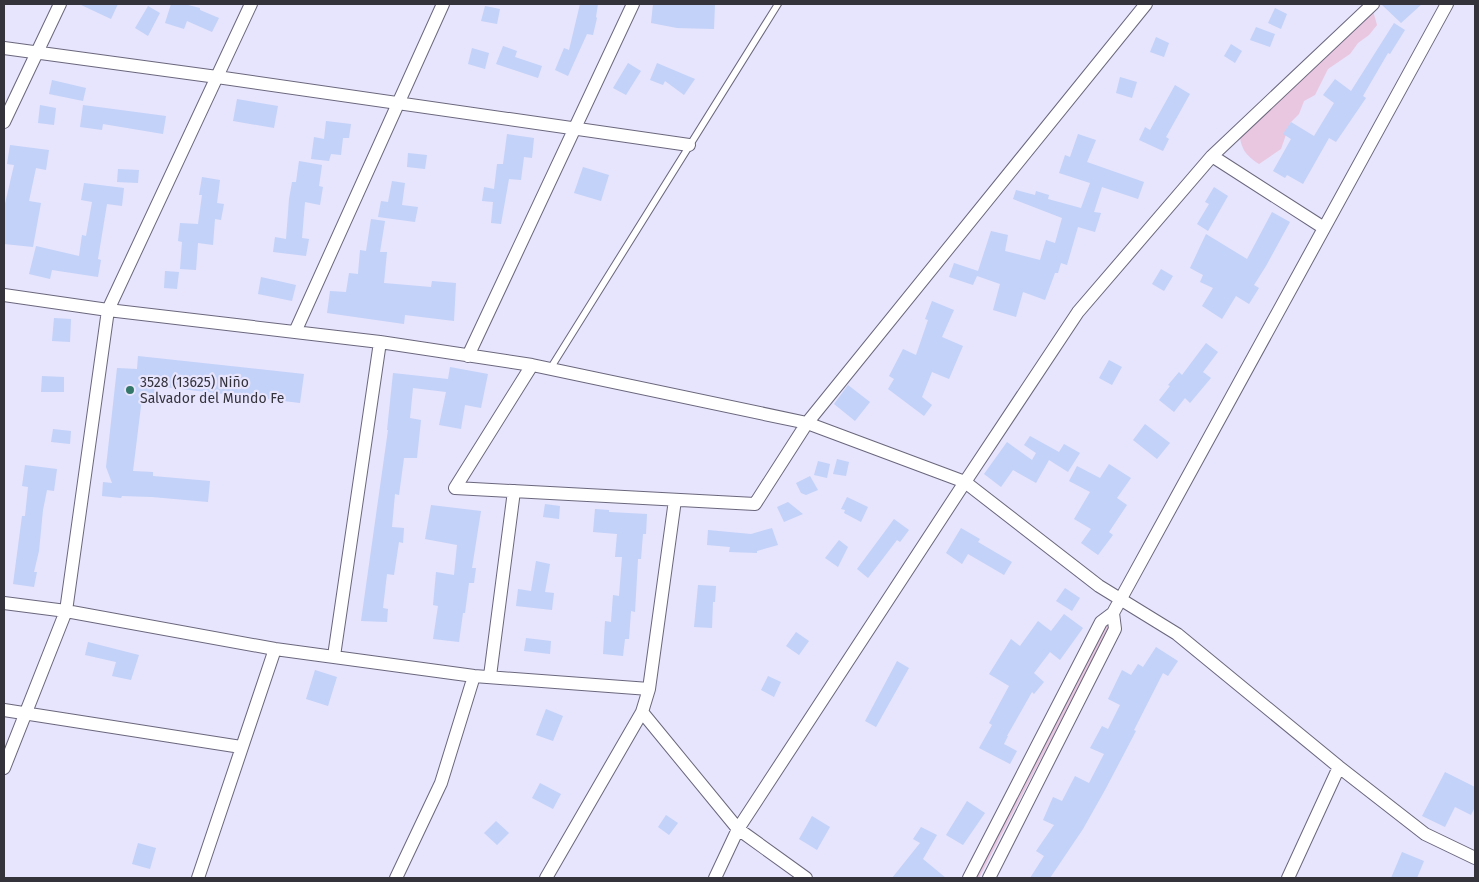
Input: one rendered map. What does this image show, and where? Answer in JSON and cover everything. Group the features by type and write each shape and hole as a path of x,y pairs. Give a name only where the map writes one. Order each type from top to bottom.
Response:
{"street":[{"path":"4,122 60,4"},
{"path":"4,768 66,611 108,310 252,4"},
{"path":"295,332 443,4"},
{"path":"468,356 633,4"},
{"path":"715,878 738,829 1078,312 1212,156 1373,4"},
{"path":"969,878 1101,622 1112,613 1120,599 1447,4"},
{"path":"532,365 455,488 755,504 806,423 1143,5"},
{"path":"4,48 689,145"},
{"path":"1212,156 1324,228"},
{"path":"4,295 108,310 380,342 532,365 806,423 965,482 1099,586 1177,634 1339,767 1425,834 1475,858"},
{"path":"334,656 380,342"},
{"path":"490,676 514,491"},
{"path":"546,878 642,712 649,689 675,500"},
{"path":"4,603 66,611 275,649 474,676 649,689"},
{"path":"989,878 1115,629 1112,613"},
{"path":"198,878 275,649"},
{"path":"397,878 441,783 474,676"},
{"path":"4,710 241,747"},
{"path":"642,712 738,829 806,878"},
{"path":"1288,878 1339,767"}],"lane":[{"path":"550,369 778,4"}],"shaded area":[{"path":"1373,11 1377,25 1369,35 1358,43 1350,54 1328,69 1315,95 1304,101 1299,114 1290,123 1281,149 1259,164 1244,150 1239,131 1317,53 1324,41"},
{"path":"1107,623 1111,624 979,878 975,878"}],"building":[{"path":"79,4 118,4 111,19"},
{"path":"171,4 184,4 200,8 200,10 219,18 212,32 187,21 184,29 165,23"},
{"path":"580,4 598,4 597,18 593,35 587,34 568,76 555,70 564,48 569,50"},
{"path":"653,4 715,4 714,29 677,28 651,23"},
{"path":"1381,4 1422,4 1401,23"},
{"path":"148,6 160,13 148,36 135,28"},
{"path":"485,6 500,9 497,24 481,21"},
{"path":"1275,8 1287,14 1281,29 1268,23"},
{"path":"1394,23 1405,30 1390,54 1388,53 1363,96 1366,98 1336,142 1329,138 1303,184 1287,175 1285,178 1273,171 1291,139 1283,134 1291,122 1314,136 1334,103 1323,95 1335,79 1351,91"},
{"path":"1256,27 1275,34 1270,47 1250,40"},
{"path":"1156,37 1169,43 1164,57 1150,52"},
{"path":"1231,44 1242,51 1235,63 1224,56"},
{"path":"503,46 517,51 515,57 542,66 538,78 496,64"},
{"path":"472,48 489,53 485,69 468,64"},
{"path":"628,63 641,71 626,95 613,88"},
{"path":"657,63 695,79 684,95 665,81 663,85 650,80"},
{"path":"1120,77 1137,82 1132,98 1116,93"},
{"path":"52,80 86,88 83,101 49,94"},
{"path":"1175,85 1190,94 1166,137 1169,139 1163,151 1139,140 1145,127 1150,130"},
{"path":"237,99 278,106 274,128 233,121"},
{"path":"40,105 56,108 54,125 38,123"},
{"path":"83,105 166,116 163,134 103,124 102,130 80,127"},
{"path":"326,121 351,124 349,138 343,138 341,155 331,154 329,161 311,159 314,137 324,139"},
{"path":"507,134 534,138 532,158 524,157 521,180 509,179 501,224 491,223 493,202 482,201 484,187 494,189 497,164 503,164"},
{"path":"1078,134 1096,140 1087,162 1144,182 1138,199 1102,187 1094,212 1101,213 1095,232 1078,227 1067,265 1061,263 1058,273 1055,273 1045,300 1023,292 1016,317 993,310 1000,284 977,276 973,285 949,277 954,263 978,271 991,231 1008,235 1005,251 1040,260 1046,240 1055,243 1062,218 1013,199 1016,190 1035,195 1036,191 1049,195 1048,199 1081,208 1090,183 1059,173 1065,155 1070,157"},
{"path":"10,145 49,150 46,170 36,168 29,201 41,203 33,247 4,244 4,208 14,165 7,164"},
{"path":"408,153 427,155 425,169 407,167"},
{"path":"299,161 322,165 319,186 323,187 320,205 305,202 302,238 309,239 306,256 273,252 275,237 286,239 289,199 292,182 296,182"},
{"path":"583,167 609,175 601,201 574,193"},
{"path":"118,169 139,170 138,183 117,182"},
{"path":"202,177 220,180 217,203 224,204 221,220 215,219 213,245 198,243 196,270 180,269 182,242 178,241 180,223 198,224 202,195 199,195"},
{"path":"392,181 405,183 402,205 418,207 415,222 378,217 381,201 388,202"},
{"path":"84,183 124,188 122,206 107,204 98,259 101,260 98,277 52,270 50,279 29,274 36,246 79,256 82,235 86,236 92,202 81,200"},
{"path":"1214,187 1228,196 1208,231 1197,224 1209,204 1205,202"},
{"path":"1272,212 1290,222 1254,285 1259,288 1249,304 1236,296 1222,319 1202,306 1213,288 1200,282 1203,275 1190,268 1206,234 1247,259"},
{"path":"371,219 385,221 380,252 387,252 384,283 431,287 432,281 456,283 454,321 405,315 404,324 327,313 330,291 346,292 349,273 358,274 360,250 366,251"},
{"path":"1161,269 1173,276 1164,291 1152,284"},
{"path":"165,271 179,272 177,289 164,288"},
{"path":"261,277 296,285 292,301 258,294"},
{"path":"932,301 954,310 942,337 963,346 949,379 932,372 922,397 932,405 924,416 888,389 894,379 889,376 903,349 916,355 928,320 925,319"},
{"path":"54,318 71,319 70,342 52,341"},
{"path":"1206,343 1218,352 1203,372 1211,378 1190,403 1185,398 1174,412 1159,400 1170,386 1168,385 1179,372 1182,375"},
{"path":"138,356 304,374 300,403 155,386 154,399 142,398 133,471 153,472 153,476 210,481 208,502 152,497 122,496 121,498 102,496 103,482 112,483 106,467 117,368 137,369"},
{"path":"1109,360 1122,367 1112,385 1099,378"},
{"path":"450,367 488,374 481,408 465,405 461,429 439,425 446,392 413,388 410,418 421,420 417,458 404,458 399,495 395,494 392,527 404,528 403,543 399,542 394,575 387,574 383,608 388,609 387,622 361,621 388,430 393,373 448,379"},
{"path":"42,376 64,377 64,392 41,392"},
{"path":"848,385 870,402 855,421 834,404"},
{"path":"1145,424 1170,443 1157,459 1133,440"},
{"path":"53,429 71,431 70,444 51,442"},
{"path":"1030,436 1059,452 1064,444 1080,453 1068,472 1049,460 1036,483 1013,470 1001,487 984,474 1007,442 1032,460 1036,453 1024,445"},
{"path":"837,459 849,462 846,476 833,474"},
{"path":"818,461 830,464 827,478 814,475"},
{"path":"1109,464 1131,478 1117,498 1127,505 1109,532 1113,535 1098,555 1081,543 1091,529 1074,519 1090,492 1069,481 1077,466 1100,478"},
{"path":"25,465 57,469 54,491 47,490 43,510 39,551 34,572 37,572 34,587 13,584 28,487 22,486"},
{"path":"810,476 818,490 806,495 801,493 796,483"},
{"path":"847,497 868,507 861,522 844,513 845,510 841,509"},
{"path":"788,502 803,514 784,522 777,507"},
{"path":"545,504 560,506 559,519 543,517"},
{"path":"431,505 481,511 472,568 476,568 474,583 469,583 459,642 433,639 438,606 433,605 436,572 454,575 457,545 425,539"},
{"path":"595,509 609,510 609,512 647,514 646,534 643,534 641,559 638,559 635,612 631,611 629,639 625,639 623,656 603,654 605,621 611,622 613,595 619,596 622,557 615,557 617,534 593,532"},
{"path":"894,519 909,530 900,542 897,540 868,578 857,569"},
{"path":"772,528 778,545 757,551 757,553 729,552 730,547 707,545 708,530 751,534"},
{"path":"961,528 980,539 978,542 1012,562 1004,575 968,554 962,564 946,553"},
{"path":"839,540 848,547 838,567 825,558"},
{"path":"536,561 550,564 545,592 554,593 552,610 516,606 518,589 531,591"},
{"path":"698,585 716,586 712,628 694,627"},
{"path":"1065,588 1080,598 1072,611 1056,601"},
{"path":"1064,614 1083,628 1060,660 1050,652 1034,673 1044,682 1034,694 1032,692 1007,736 1004,744 1017,751 1010,764 979,748 992,725 989,723 1009,686 989,674 1011,639 1020,646 1038,621 1051,631"},
{"path":"796,632 809,641 799,655 786,646"},
{"path":"526,638 551,641 550,654 524,651"},
{"path":"88,642 139,655 131,680 112,676 116,662 85,655"},
{"path":"1156,647 1178,661 1168,676 1163,673 1134,730 1136,731 1105,790 1083,829 1050,878 1030,878 1044,856 1036,851 1054,825 1043,820 1053,797 1062,801 1075,776 1089,783 1104,754 1090,748 1102,726 1108,729 1120,705 1108,699 1122,670 1131,675 1138,664 1143,667"},
{"path":"897,661 909,668 876,727 865,721"},
{"path":"315,670 337,677 328,706 306,699"},
{"path":"768,676 781,682 774,697 761,690"},
{"path":"546,709 563,716 553,741 536,735"},
{"path":"1445,772 1475,787 1475,807 1471,815 1455,807 1445,827 1422,816"},
{"path":"540,783 561,794 553,809 532,798"},
{"path":"967,801 985,813 963,845 946,835"},
{"path":"666,815 678,823 669,835 658,827"},
{"path":"812,816 830,827 817,850 799,839"},
{"path":"496,821 509,833 497,845 484,833"},
{"path":"921,827 937,835 923,859 946,878 892,878 920,843 913,839"},
{"path":"138,843 156,848 150,869 132,864"},
{"path":"1402,852 1424,861 1417,878 1391,878"}],"place":[{"name":"3528 (13625) Niño Salvador del Mundo Fe","path":"130,390"}]}
